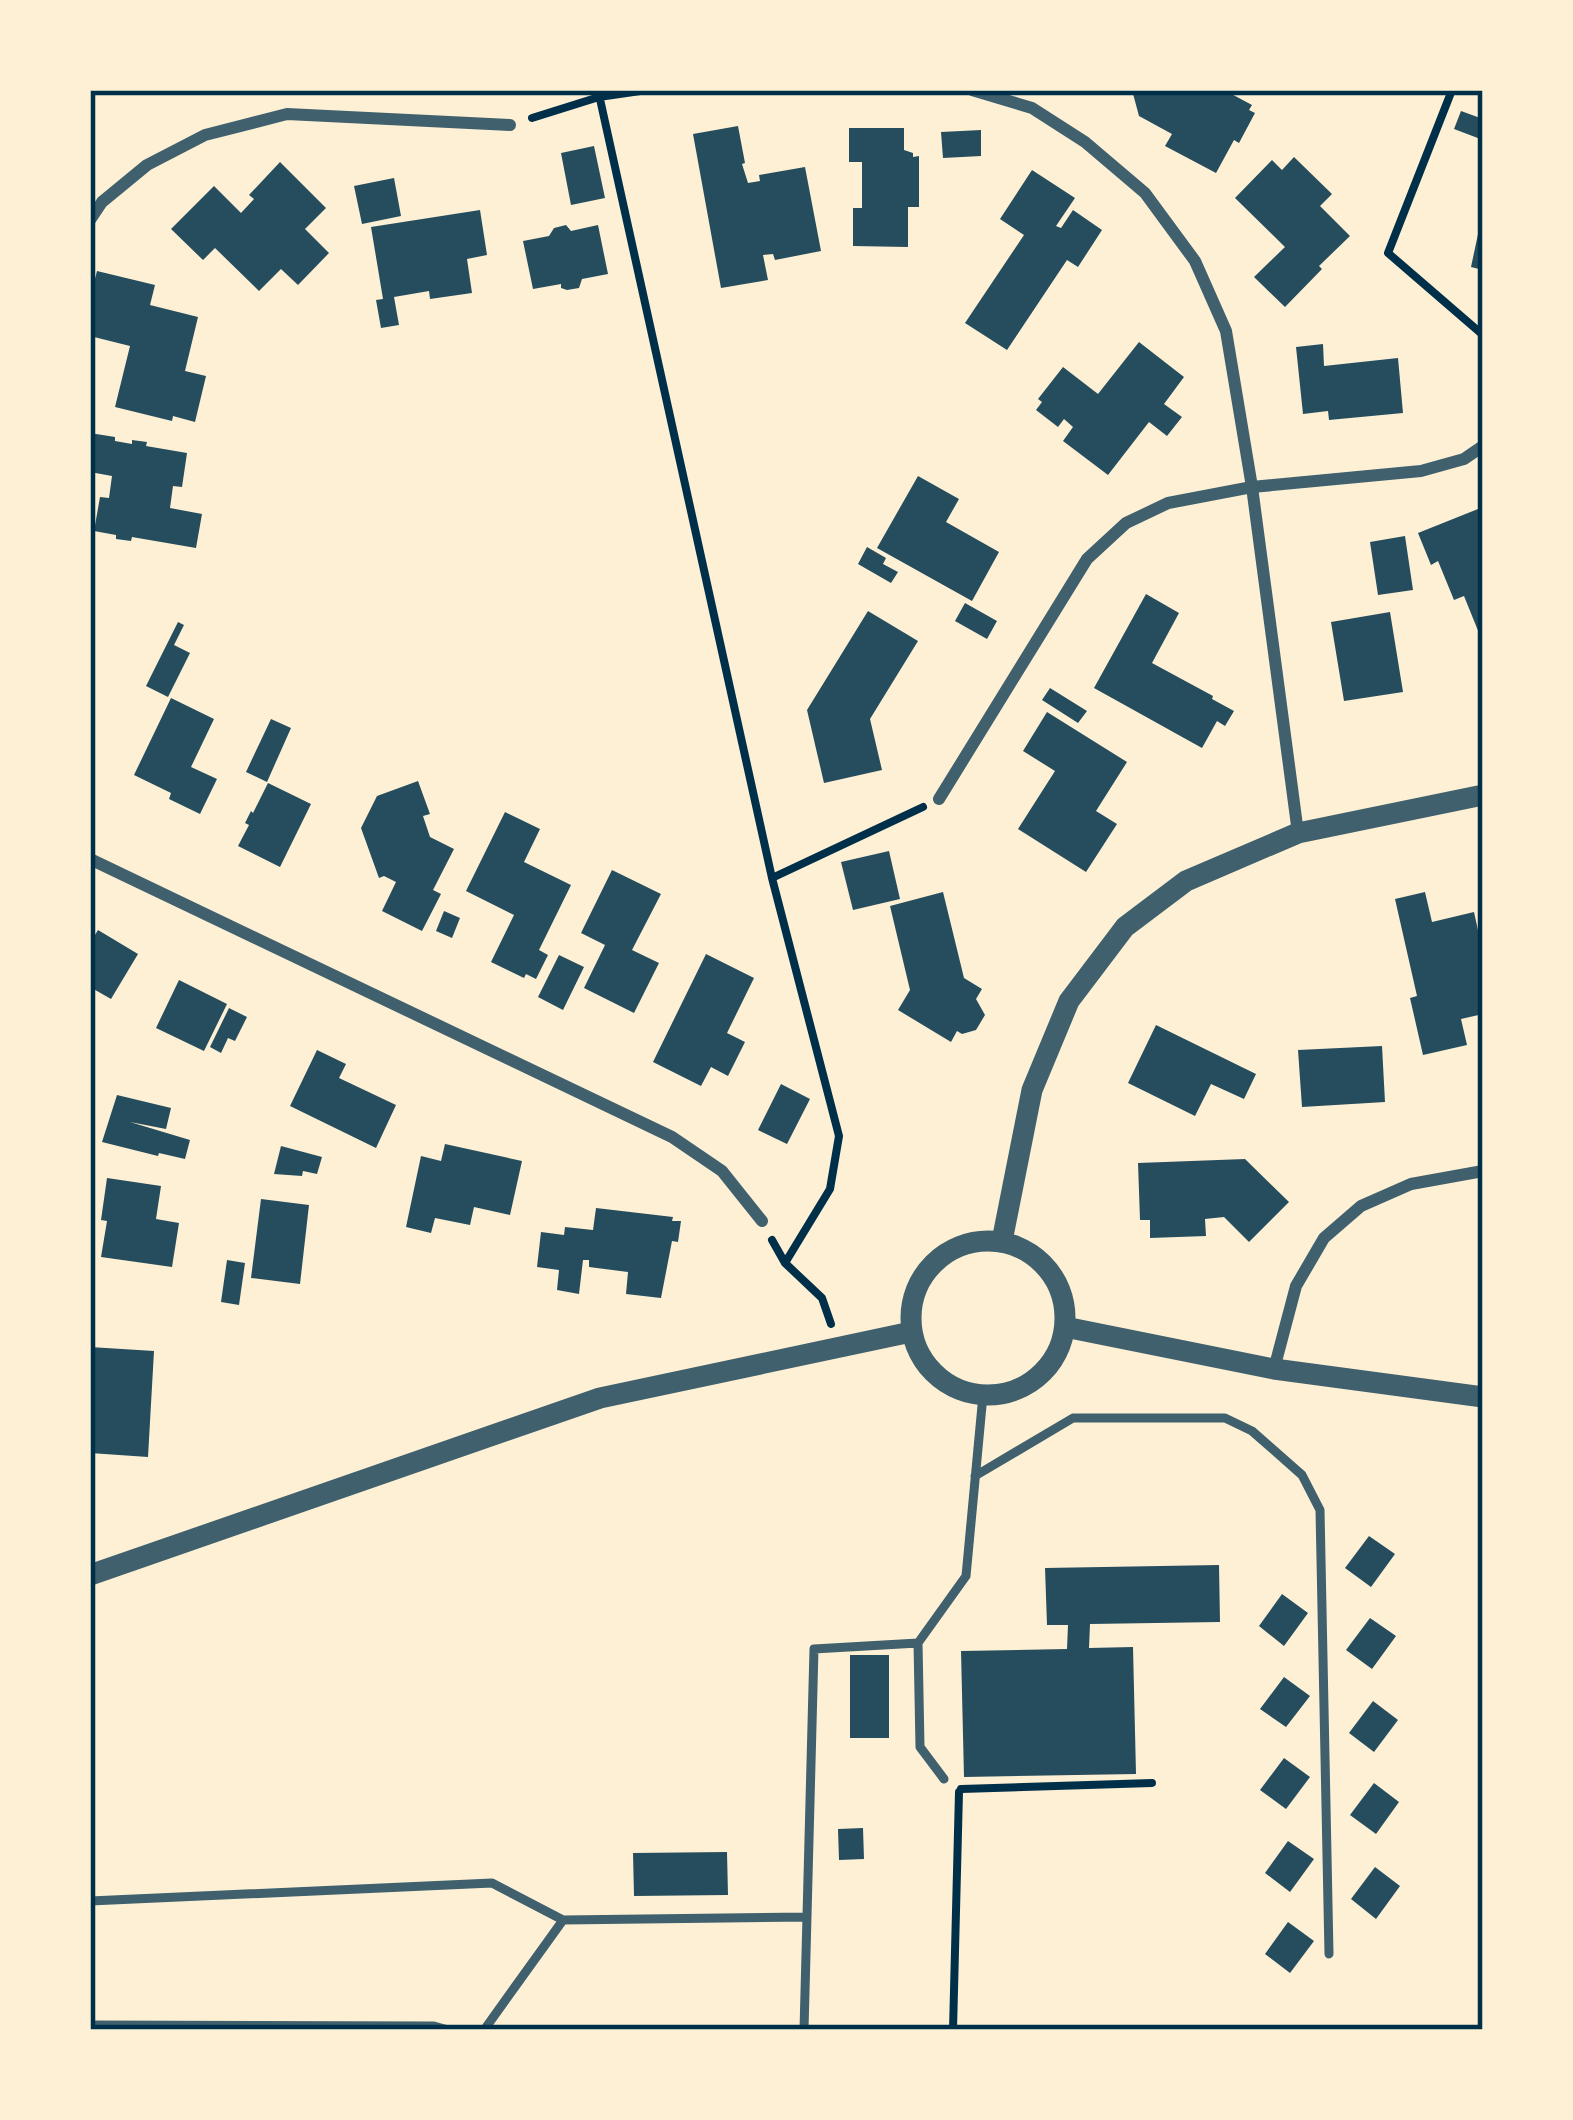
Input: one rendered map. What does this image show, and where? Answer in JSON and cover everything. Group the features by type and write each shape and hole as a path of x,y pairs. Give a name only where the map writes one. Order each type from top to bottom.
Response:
{"street":[{"path":"972,90 1032,108 1085,142 1145,193 1195,261 1226,331 1298,833"},
{"path":"90,220 102,202 147,165 205,136 287,114 510,125"},
{"path":"939,799 1087,559 1126,523 1168,503 1252,487 1421,471 1464,459 1483,446"},
{"path":"1002,1241 1032,1090 1069,1001 1125,927 1186,881 1298,833 1483,795"},
{"path":"90,859 672,1137 722,1171 762,1221"},
{"path":"1274,1369 1296,1286 1324,1238 1361,1206 1411,1184 1483,1171"},
{"path":"977,1240 1002,1241 1024,1249 1056,1282 1065,1327 1046,1369 1028,1384 1006,1393 982,1395 958,1389 936,1376 920,1356 911,1332 911,1307 918,1283 953,1248 977,1240"},
{"path":"1065,1327 1274,1369 1483,1397"},
{"path":"90,1575 600,1398 911,1332"}],"lane":[{"path":"944,1779 920,1747 918,1643 966,1576 982,1395"},
{"path":"975,1476 1073,1418 1225,1418 1252,1431 1302,1475 1320,1510 1328,1954"},
{"path":"804,2030 814,1649 918,1643"},
{"path":"90,1901 492,1883 563,1920 807,1917"},
{"path":"484,2030 563,1920"},
{"path":"90,2025 434,2026 448,2030"}],"path":[{"path":"510,125 599,94 647,90"},
{"path":"1453,90 1388,253 1483,335"},
{"path":"599,94 772,878 839,1136 830,1189 785,1263"},
{"path":"772,878 939,799"},
{"path":"762,1221 785,1263 822,1298 839,1348"},
{"path":"944,1779 959,1789 1153,1783"},
{"path":"952,2030 959,1789"}],"building":[{"path":"1132,90 1224,90 1252,105 1249,110 1255,113 1216,173 1165,146 1172,134 1139,116"},
{"path":"1461,111 1483,119 1483,140 1454,129"},
{"path":"738,126 748,183 760,181 759,175 805,167 821,251 775,260 773,254 763,255 768,280 721,288 693,134"},
{"path":"849,128 904,128 904,150 919,156 919,207 908,207 908,247 853,246 853,208 862,208 862,162 849,162"},
{"path":"981,130 981,156 943,158 941,132"},
{"path":"594,146 605,198 571,205 561,153"},
{"path":"1294,157 1332,194 1320,206 1350,236 1285,307 1254,277 1285,247 1235,198 1272,160 1282,170"},
{"path":"280,162 326,208 305,229 329,253 298,285 281,269 259,291 215,248 203,260 171,229 214,186 241,213 254,199 249,195"},
{"path":"1032,170 1075,198 1056,226 1061,228 1073,210 1102,230 1078,267 1067,260 1007,350 965,323 1024,235 1000,219"},
{"path":"394,178 401,216 362,224 354,186"},
{"path":"480,210 487,255 467,259 472,293 430,299 429,291 394,297 399,325 381,328 376,300 383,299 371,227"},
{"path":"1483,220 1483,270 1471,267"},
{"path":"566,225 571,231 598,225 608,274 582,279 579,288 567,290 561,284 533,289 523,241 549,236 554,228"},
{"path":"97,271 155,285 150,305 198,317 185,371 206,376 195,422 115,407 130,346 90,336 90,298"},
{"path":"1139,342 1184,377 1164,404 1182,417 1167,436 1149,422 1108,475 1063,441 1073,427 1064,419 1058,427 1036,410 1042,402 1038,399 1063,367 1098,394"},
{"path":"1323,344 1324,366 1398,358 1403,413 1329,420 1328,411 1303,414 1296,347"},
{"path":"90,433 187,453 182,487 173,486 170,508 202,514 196,548 132,537 131,541 116,539 116,535 94,531 100,497 109,498 112,476 90,472"},
{"path":"918,476 959,499 946,522 999,552 972,601 877,548"},
{"path":"1483,507 1483,643 1464,596 1454,600 1438,561 1431,565 1418,533"},
{"path":"1405,536 1413,590 1378,595 1370,542"},
{"path":"867,547 898,572 891,583 858,564"},
{"path":"1146,594 1179,613 1152,663 1234,711 1225,726 1217,721 1202,748 1094,688"},
{"path":"965,603 997,621 987,639 955,621"},
{"path":"868,611 918,641 870,719 882,770 824,783 807,710"},
{"path":"1390,612 1403,692 1344,701 1331,622"},
{"path":"178,622 184,625 174,645 190,653 168,697 146,686"},
{"path":"1050,688 1087,711 1078,723 1042,700"},
{"path":"171,698 214,719 191,767 217,779 200,814 134,775"},
{"path":"1047,712 1127,762 1096,811 1117,824 1086,872 1018,829 1055,771 1023,751"},
{"path":"271,719 291,728 267,782 246,772"},
{"path":"418,781 430,814 423,816 430,837 454,849 433,890 441,894 422,931 382,911 396,882 379,878 361,828 377,796"},
{"path":"268,783 311,804 280,867 238,846"},
{"path":"505,812 540,829 524,862 571,885 539,950 548,955 536,979 491,962 514,915 466,891"},
{"path":"889,851 900,899 853,910 841,862"},
{"path":"612,870 661,894 632,950 659,963 634,1013 584,988 605,945 581,933"},
{"path":"943,892 964,978 982,989 976,999 985,1015 976,1030 957,1031 951,1042 898,1010 910,990 890,906"},
{"path":"1425,892 1432,922 1474,912 1483,953 1483,1014 1461,1019 1467,1045 1423,1055 1410,998 1417,996 1395,899"},
{"path":"444,911 460,918 452,938 436,931"},
{"path":"98,930 138,954 111,999 90,987 90,943"},
{"path":"706,954 754,978 727,1033 745,1042 728,1076 711,1067 701,1086 653,1062"},
{"path":"559,955 584,967 563,1010 538,997"},
{"path":"179,980 227,1004 204,1051 156,1028"},
{"path":"229,1008 247,1017 235,1041 228,1038 221,1053 210,1047"},
{"path":"1156,1025 1256,1074 1244,1099 1211,1084 1195,1116 1128,1083"},
{"path":"1382,1046 1385,1102 1302,1107 1298,1050"},
{"path":"317,1050 346,1064 339,1078 396,1105 376,1148 290,1106"},
{"path":"781,1084 810,1099 787,1144 758,1130"},
{"path":"117,1095 171,1108 166,1129 130,1122 190,1140 185,1159 102,1142"},
{"path":"445,1144 522,1161 510,1215 474,1207 470,1225 435,1218 431,1233 406,1227 421,1156 441,1161"},
{"path":"281,1146 322,1157 317,1174 274,1174"},
{"path":"1245,1159 1289,1202 1249,1242 1224,1217 1205,1219 1206,1236 1150,1238 1150,1220 1140,1220 1138,1163"},
{"path":"107,1178 161,1186 156,1219 179,1223 172,1267 101,1257"},
{"path":"261,1199 309,1205 300,1284 251,1278"},
{"path":"596,1208 681,1221 678,1242 672,1241 661,1298 626,1294 628,1272 589,1267 589,1260 583,1260 579,1294 557,1290 559,1270 537,1267 541,1232 564,1235 565,1227 593,1230"},
{"path":"227,1260 245,1263 239,1305 221,1302"},
{"path":"90,1347 154,1351 148,1457 90,1453"},
{"path":"1369,1536 1395,1554 1371,1587 1345,1568"},
{"path":"1219,1565 1220,1622 1090,1624 1089,1648 1133,1647 1136,1774 964,1777 961,1651 1067,1649 1068,1625 1047,1625 1045,1568"},
{"path":"1282,1594 1308,1613 1284,1646 1259,1626"},
{"path":"1370,1618 1396,1636 1372,1669 1346,1650"},
{"path":"850,1655 889,1655 889,1738 850,1738"},
{"path":"1284,1677 1310,1696 1286,1727 1260,1709"},
{"path":"1373,1701 1398,1720 1374,1752 1349,1733"},
{"path":"1284,1758 1310,1777 1286,1809 1260,1790"},
{"path":"1374,1783 1399,1802 1376,1834 1350,1815"},
{"path":"863,1828 864,1859 839,1860 838,1829"},
{"path":"1288,1841 1314,1859 1290,1892 1265,1873"},
{"path":"727,1852 728,1895 634,1896 633,1853"},
{"path":"1375,1867 1400,1886 1376,1919 1351,1899"},
{"path":"1288,1922 1314,1941 1290,1973 1265,1954"}]}
